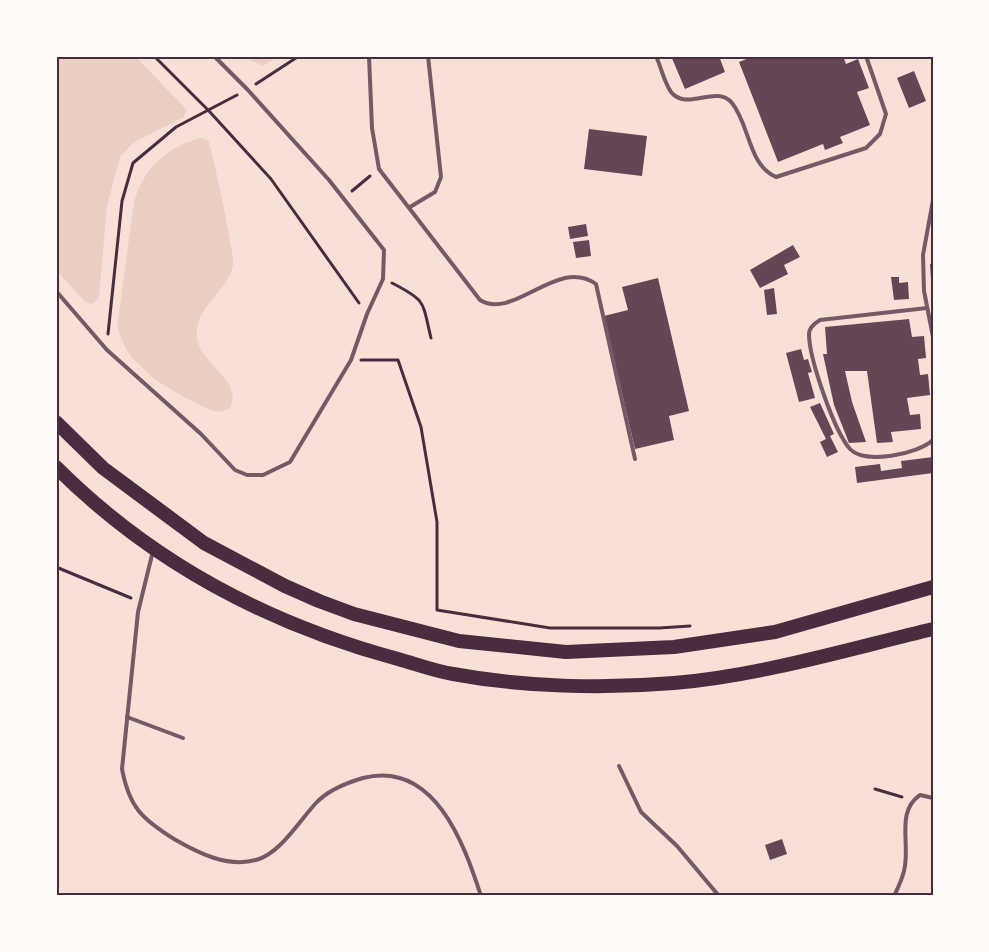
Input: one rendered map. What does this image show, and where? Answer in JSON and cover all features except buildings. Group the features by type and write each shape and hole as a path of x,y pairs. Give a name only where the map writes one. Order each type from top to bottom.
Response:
{"highway":[{"path":"56,422 103,468 204,543 285,586 319,601 354,614 459,640 566,652 674,647 775,632 933,587"},
{"path":"56,468 114,520 185,570 270,614 347,645 452,674 564,686 675,683 780,666 933,629"}],"lane":[{"path":"56,291 107,350 201,434 235,470 247,474 263,475 290,462 351,360 366,314 382,279 384,250 343,198 248,89 214,56"},
{"path":"369,56 372,128 379,169 480,300 488,305 500,306 550,282 580,277 589,279 596,284 634,459"},
{"path":"410,207 435,192 440,185 441,177 428,56"},
{"path":"656,56 667,84 677,97 685,100 719,95 726,97 732,103 742,119 758,162 763,170 776,177 782,177 866,148 873,142 885,123 886,114 866,56"},
{"path":"932,203 923,255 924,291 933,337"},
{"path":"927,308 820,320 811,327 809,334 814,361 826,400 850,448 860,455 889,457 917,450 933,440"},
{"path":"154,548 141,602 122,770 126,791 134,807 150,824 181,843 211,857 226,862 258,860 268,855 306,818 317,803 344,784 374,776 394,776 416,786 446,812 461,841 481,896"},
{"path":"127,717 183,738"},
{"path":"619,766 641,812 677,846 719,896"},
{"path":"894,896 905,869 906,812 912,800 920,795 933,798"}],"path":[{"path":"154,56 209,111 271,179 366,314"},
{"path":"107,350 122,201 133,163 176,127 248,89 299,56"},
{"path":"343,198 379,169"},
{"path":"382,279 414,294 422,302 431,338"},
{"path":"351,360 398,360 421,428 437,522 437,610 550,628 658,628 696,625"},
{"path":"56,567 141,602"},
{"path":"875,789 912,800"}],"shaded area":[{"path":"56,56 135,56 187,110 184,117 133,143 120,157 107,206 99,297 93,304 85,302 56,270"},
{"path":"244,56 280,56 262,66"},
{"path":"200,138 206,139 209,142 233,259 230,274 200,317 197,327 197,338 200,347 232,390 233,399 229,409 220,412 210,410 184,397 154,379 132,358 117,328 134,202 138,190 150,169 167,153"}]}
